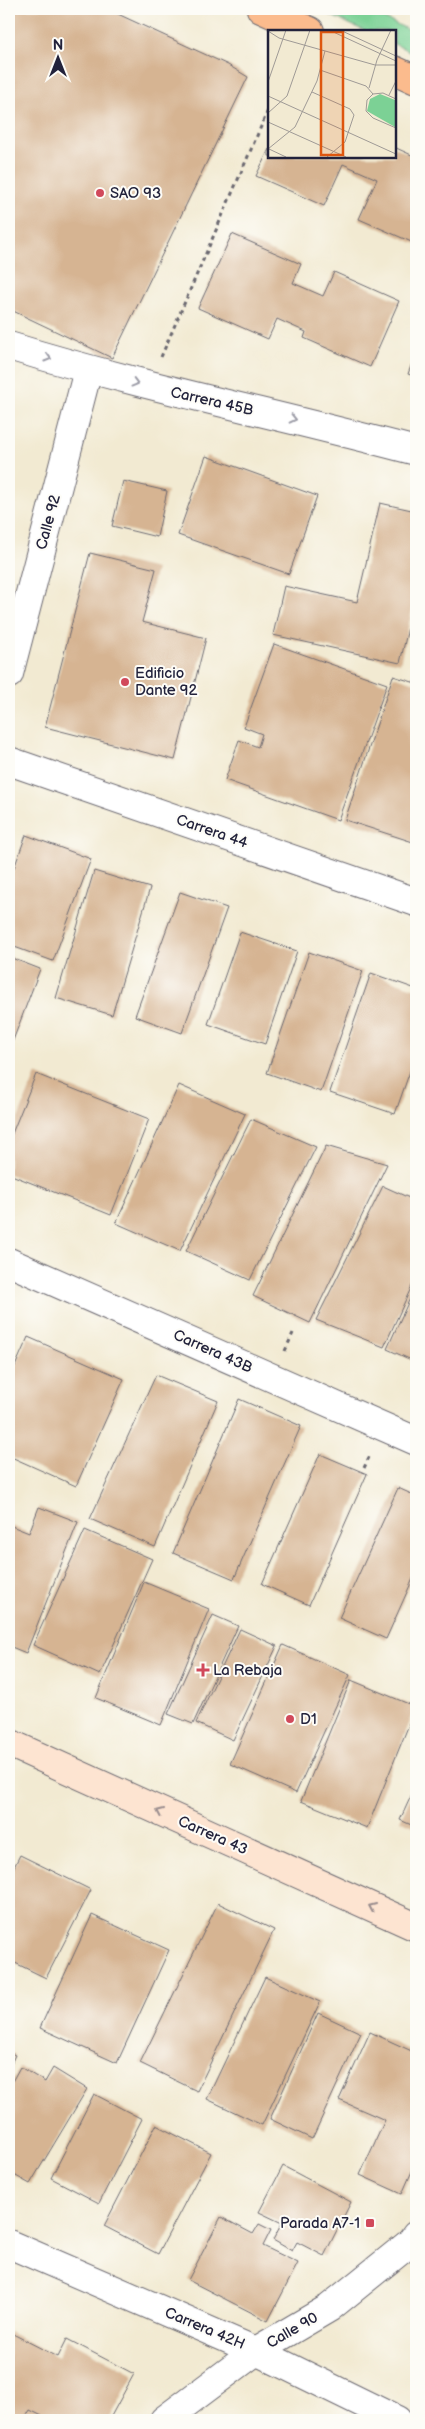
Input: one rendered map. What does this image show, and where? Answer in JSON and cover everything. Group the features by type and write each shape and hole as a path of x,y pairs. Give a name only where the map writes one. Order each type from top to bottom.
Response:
{"main road":[{"path":"261,9 308,30"},
{"path":"395,70 416,80"}],"street":[{"name":"Carrera 45B","path":"9,346 148,386 324,426 416,451"},
{"name":"Calle 92","path":"9,674 88,370"},
{"name":"Carrera 44","path":"9,761 416,902"},
{"name":"Carrera 43B","path":"9,1262 416,1441"},
{"name":"Carrera 43","path":"9,1743 416,1927"},
{"name":"Calle 90","path":"164,2420 256,2351 330,2308 411,2242 416,2235"},
{"name":"Carrera 42H","path":"9,2244 256,2351 397,2420"}],"path":[{"path":"148,386 268,110"}],"green space":[{"path":"327,9 363,9 416,33 416,54 395,44 395,30 363,30 325,13"}],"building":[{"name":"SAO 93","path":"9,9 107,9 228,65 248,77 112,358 9,309"},
{"path":"395,147 416,157 416,244 359,219 377,179 343,164 324,206 256,176 268,151 268,158 395,158"},
{"path":"232,234 301,264 293,283 323,296 334,272 399,301 370,367 304,338 306,332 277,319 268,339 198,308"},
{"path":"416,352 416,377 408,374"},
{"path":"206,456 317,496 289,574 178,535"},
{"path":"123,481 167,491 157,537 112,526"},
{"path":"380,503 416,511 416,593 400,663 273,635 284,586 357,602"},
{"name":"Edificio Dante 92","path":"90,553 156,569 142,622 206,638 175,760 45,727"},
{"path":"274,644 387,684 338,820 225,780 239,740 258,747 262,734 244,727"},
{"path":"393,676 416,683 416,843 345,820"},
{"path":"26,835 91,859 53,961 9,945 9,882"},
{"path":"94,871 150,888 112,1015 56,998"},
{"path":"180,892 227,908 182,1033 135,1016"},
{"path":"240,932 297,951 265,1044 208,1024"},
{"path":"309,952 363,971 321,1092 267,1073"},
{"path":"9,957 40,969 9,1051"},
{"path":"371,973 416,989 416,1054 395,1114 330,1092"},
{"path":"36,1074 149,1119 111,1215 9,1174 9,1141"},
{"path":"179,1085 245,1114 180,1251 116,1223"},
{"path":"251,1119 316,1147 250,1280 186,1251"},
{"path":"326,1146 387,1164 310,1323 253,1296"},
{"path":"383,1186 416,1201 416,1277 384,1347 316,1320"},
{"path":"416,1285 416,1362 387,1349"},
{"path":"28,1337 124,1379 76,1486 9,1456 9,1380"},
{"path":"156,1375 218,1401 155,1547 90,1519"},
{"path":"239,1399 301,1426 234,1579 173,1553"},
{"path":"320,1454 367,1474 309,1605 262,1584"},
{"path":"398,1488 416,1496 416,1572 386,1639 339,1618"},
{"path":"39,1507 78,1522 26,1653 9,1646 9,1525 29,1533"},
{"path":"85,1530 152,1559 100,1675 33,1645"},
{"path":"144,1582 209,1609 161,1725 96,1698"},
{"name":"La Rebaja","path":"213,1615 238,1626 193,1724 168,1714"},
{"path":"240,1629 277,1646 233,1740 196,1723"},
{"name":"D1","path":"283,1645 350,1675 296,1793 230,1764"},
{"path":"351,1680 416,1707 367,1828 301,1801"},
{"path":"416,1785 416,1827 400,1820"},
{"path":"20,1855 91,1890 46,1978 9,1960 9,1877"},
{"path":"218,1903 274,1930 197,2091 140,2063"},
{"path":"92,1915 169,1950 117,2063 40,2028"},
{"path":"265,1977 320,2002 262,2125 207,2099"},
{"path":"318,2013 361,2033 312,2139 270,2119"},
{"path":"370,2032 416,2053 416,2162 402,2194 360,2175 385,2120 339,2100"},
{"path":"9,2052 15,2055 9,2068"},
{"path":"20,2067 45,2082 53,2068 87,2089 30,2184 9,2172 9,2087"},
{"path":"94,2094 142,2119 99,2203 51,2178"},
{"path":"156,2125 211,2153 158,2254 104,2226"},
{"path":"283,2166 351,2202 324,2256 297,2242 292,2251 273,2240 282,2223 259,2212"},
{"path":"221,2217 253,2234 259,2224 271,2230 263,2246 298,2263 268,2321 188,2280"},
{"path":"9,2332 58,2357 67,2339 134,2374 109,2420 50,2420 30,2410 24,2420 9,2420"}],"place":[{"name":"SAO 93","path":"100,193"},
{"name":"Edificio Dante 92","path":"125,682"},
{"name":"La Rebaja","path":"203,1670"},
{"name":"D1","path":"290,1719"},
{"name":"Parada A7-1","path":"370,2223"}]}
